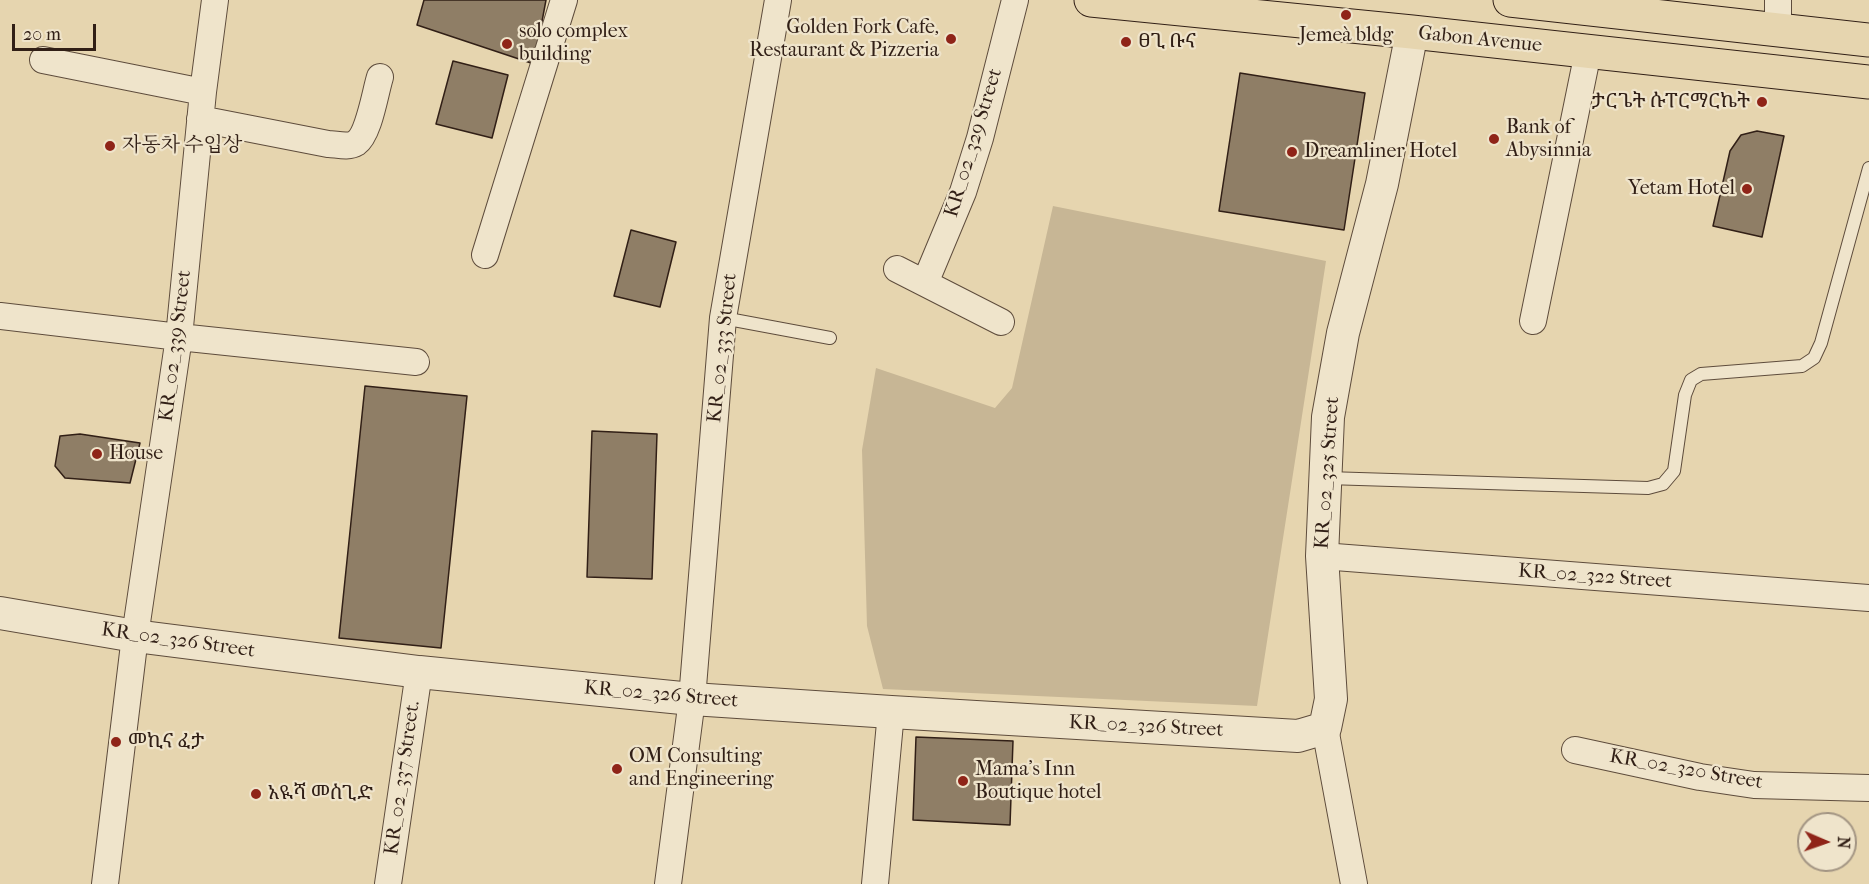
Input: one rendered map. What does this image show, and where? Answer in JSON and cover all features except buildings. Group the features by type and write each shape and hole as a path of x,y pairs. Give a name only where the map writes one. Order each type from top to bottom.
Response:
{"main road":[{"name":"Gabon Avenue","path":"1091,0 1412,32 1869,82"},
{"path":"1510,0 1778,15 1869,40"}],"street":[{"name":"KR_02_339 Street","path":"105,884 135,636 179,337 200,119 215,0"},
{"path":"485,255 564,0"},
{"name":"KR_02_333 Street","path":"668,884 692,699 723,318 778,0"},
{"name":"KR_02_329 Street","path":"925,283 963,192 977,148 1015,0"},
{"name":"KR_02_325 Street","path":"1354,884 1325,728 1330,699 1322,556 1328,417 1343,333 1382,184 1412,32"},
{"path":"1533,321 1588,52"},
{"path":"43,60 203,92"},
{"path":"200,119 348,146 356,143 364,132 380,77"},
{"path":"897,269 1001,322"},
{"path":"0,315 416,362"},
{"name":"KR_02_322 Street","path":"1322,556 1869,598"},
{"name":"KR_02_326 Street","path":"0,613 135,636 419,672 692,699 1298,736 1325,728"},
{"name":"KR_02_337 Street.","path":"388,884 419,672"},
{"path":"875,884 891,712"},
{"name":"KR_02_320 Street","path":"1575,750 1700,777 1754,785 1869,788"}],"lane":[{"path":"1324,478 1648,488 1663,484 1674,471 1685,395 1691,380 1701,374 1802,366 1814,358 1821,343 1869,168"},
{"path":"723,318 830,338"}],"shaded area":[{"path":"1053,206 1326,261 1257,706 883,689 867,626 862,450 876,368 995,408 1012,388"}],"place":[{"name":"Jemeà bldg","path":"1346,15"},
{"name":"Golden Fork Cafe, Restaurant & Pizzeria","path":"951,39"},
{"name":"ፀጊ ቡና","path":"1126,42"},
{"name":"solo complex building","path":"507,44"},
{"name":"ታርጌት ሱፐርማርኬት","path":"1762,102"},
{"name":"Bank of Abysinnia","path":"1494,139"},
{"name":"자동차 수입상","path":"110,146"},
{"name":"Dreamliner Hotel","path":"1292,152"},
{"name":"Yetam Hotel","path":"1747,189"},
{"name":"House","path":"97,454"},
{"name":"መኪና ፈታ","path":"116,742"},
{"name":"OM Consulting and Engineering","path":"617,769"},
{"name":"Mama's Inn Boutique hotel","path":"963,781"},
{"name":"አዪሻ መስጊድ","path":"256,794"}]}
